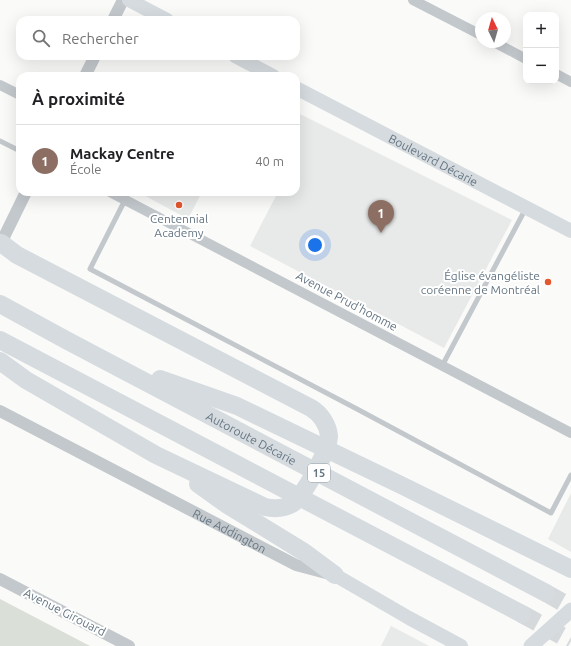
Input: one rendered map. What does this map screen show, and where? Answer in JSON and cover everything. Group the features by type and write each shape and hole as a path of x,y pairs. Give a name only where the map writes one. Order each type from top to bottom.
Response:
{"highway":[{"path":"0,244 17,255 315,411 320,415 326,424 329,436 328,443 304,491 293,503 288,506 277,508 260,505 156,455 26,380 0,361"},
{"name":"Autoroute Décarie","path":"0,304 91,354 546,593"},
{"name":"15","path":"0,340 522,614"},
{"path":"91,354 237,406 571,569"},
{"path":"156,455 226,504 304,552 335,575"}],"main road":[{"path":"129,0 159,16"},
{"path":"243,60 265,72"},
{"name":"Boulevard Décarie","path":"300,90 571,231"},
{"name":"Rue Addington","path":"335,575 461,646"},
{"path":"531,646 571,610"}],"street":[{"path":"115,16 123,0"},
{"path":"413,0 475,32"},
{"path":"505,48 523,57"},
{"path":"87,72 93,60"},
{"path":"559,76 571,82"},
{"path":"0,85 16,93"},
{"path":"0,244 24,196"},
{"name":"Avenue Prud'homme","path":"118,196 571,433"},
{"name":"Rue Addington","path":"0,411 296,565 335,575"},
{"name":"Avenue Girouard","path":"0,579 129,646"}],"lane":[{"path":"0,141 16,149"},
{"path":"125,200 90,269 551,513 571,474"},
{"path":"442,366 526,208"}],"shaded area":[{"path":"300,114 512,220 444,348 250,246 276,196 300,196"},
{"name":"Centennial Academy","path":"145,196 200,196 188,219"},
{"path":"571,493 571,552 548,539"},
{"path":"0,599 90,646 0,646"},
{"path":"391,626 416,639 429,646 381,646"}],"tunnel":[{"path":"546,593 571,607"},
{"path":"522,614 571,641"}],"place":[{"name":"Centennial Academy","path":"179,205"},
{"name":"Mackay Centre","path":"381,233"},
{"name":"Église évangéliste coréenne de Montréal","path":"548,282"}]}
